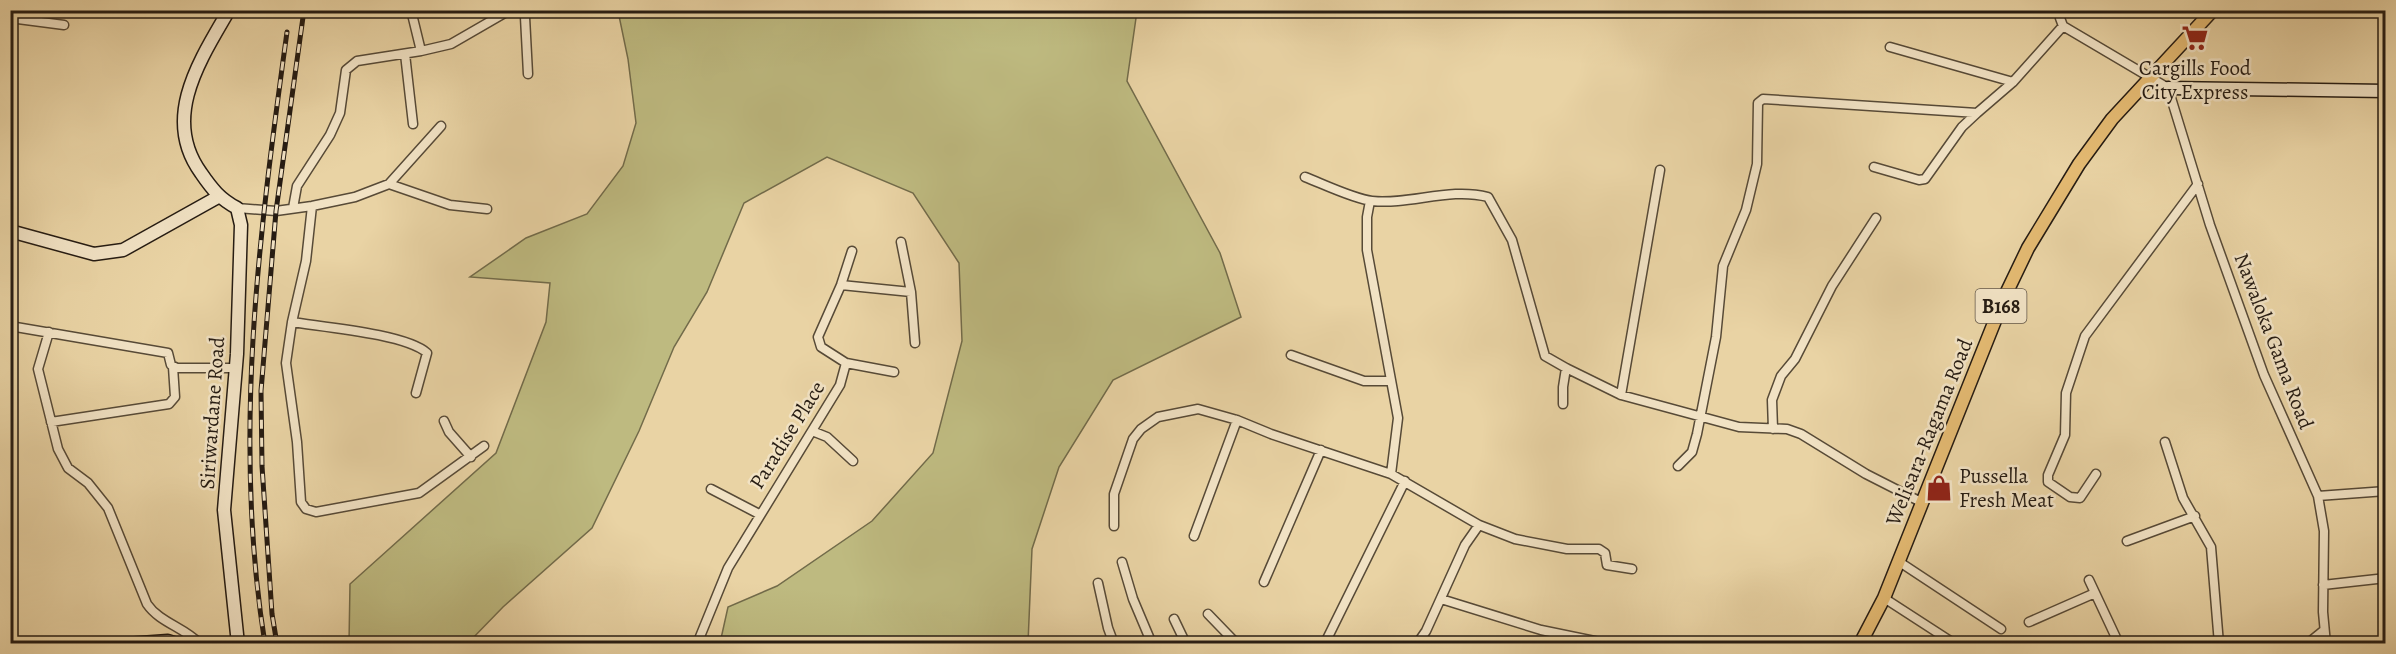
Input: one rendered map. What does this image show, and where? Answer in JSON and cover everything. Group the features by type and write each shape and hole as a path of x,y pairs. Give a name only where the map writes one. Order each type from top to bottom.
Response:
{"main road":[{"name":"Welisara-Ragama Road","path":"1860,644 1884,598 2004,298 2028,248 2079,164 2112,119 2213,10"}],"street":[{"path":"229,10 196,67 186,103 184,134 187,151 218,197 237,208 269,211 355,198 389,184 441,126"},
{"path":"411,10 421,51"},
{"path":"293,208 297,186 330,135 340,113 346,70 357,61 452,44 510,10"},
{"path":"522,10 525,17 528,74"},
{"path":"2061,10 2060,18 2063,26 2168,88 2385,91"},
{"path":"10,18 64,25"},
{"path":"1874,167 1919,180 1925,179 1962,126 2013,82 2063,26"},
{"path":"1890,47 2013,82"},
{"path":"405,54 413,124"},
{"name":"Nawaloka Gama Road","path":"2168,88 2210,225 2264,375 2318,496 2324,531 2323,631 2326,644"},
{"path":"1678,466 1692,452 1701,416 1716,337 1723,266 1746,210 1756,164 1758,103 1763,99 1977,113"},
{"path":"1621,394 1660,170"},
{"path":"1305,177 1370,201 1396,201 1450,193 1471,193 1488,197 1512,240 1545,356 1566,369 1621,394 1739,428 1787,429 1801,434 1866,474 1921,502"},
{"path":"389,184 450,205 487,209"},
{"path":"2096,474 2080,498 2070,497 2048,482 2048,475 2065,435 2066,393 2085,336 2198,184"},
{"path":"10,231 94,254 123,250 218,197"},
{"path":"1370,201 1367,217 1367,250 1398,418 1391,474"},
{"path":"312,206 306,261 292,322 286,363 297,442 301,502 306,509 316,512 419,493 484,446"},
{"name":"Siriwardane Road","path":"237,208 241,225 236,368 224,510 238,644"},
{"path":"1773,429 1772,400 1781,376 1795,359 1832,286 1876,218"},
{"path":"902,242 911,292 915,343"},
{"name":"Paradise Place","path":"697,644 728,568 840,385 846,363 821,347 818,337 841,285 852,251"},
{"path":"841,285 911,292"},
{"path":"292,322 370,334 419,345 427,353 416,393"},
{"path":"10,326 168,353 173,367 176,397 169,404 51,422"},
{"path":"49,332 38,369 58,449 68,468 88,483 108,508 147,604 155,615 194,637 200,644"},
{"path":"1291,355 1364,381 1390,381"},
{"path":"846,363 894,372"},
{"path":"173,367 236,368"},
{"path":"1563,404 1566,369"},
{"path":"1114,526 1114,494 1133,439 1141,429 1158,417 1198,409 1238,420 1391,474 1479,525 1535,543 1567,549 1599,549 1605,553 1607,565 1632,569"},
{"path":"1194,536 1238,420"},
{"path":"444,421 449,432 471,456"},
{"path":"812,431 827,437 853,461"},
{"path":"2165,442 2183,498 2211,547 2219,644"},
{"path":"1264,582 1321,450"},
{"path":"1325,643 1404,481"},
{"path":"711,489 759,514"},
{"path":"2318,496 2385,491"},
{"path":"2127,541 2195,516"},
{"path":"1417,644 1426,631 1465,545 1479,525"},
{"path":"1898,561 2001,629"},
{"path":"1122,562 1133,599 1152,644"},
{"path":"2323,585 2385,578"},
{"path":"2089,580 2119,644"},
{"path":"1098,583 1114,644"},
{"path":"2030,622 2096,592"},
{"path":"1884,598 1955,644"},
{"path":"1441,599 1541,630 1609,644"},
{"path":"1208,614 1232,642"},
{"path":"1174,619 1186,644"},
{"path":"2307,644 2323,631"},
{"path":"127,644 168,640 177,644"}],"shaded area":[{"path":"618,11 1137,11 1127,81 1220,253 1241,317 1113,380 1059,467 1032,549 1028,643 720,643 728,607 777,586 872,521 933,453 962,341 959,263 913,193 827,157 744,203 707,292 674,347 639,431 592,528 503,607 468,643 349,643 350,584 496,453 546,322 550,283 470,277 526,238 587,214 623,166 636,123 628,59"}],"railway":[{"path":"277,644 272,614 262,466 261,391 276,211 304,10"},
{"path":"265,644 255,567 250,414 259,261 287,32"}],"place":[{"name":"Cargills Food City Express","path":"2195,38"},
{"name":"Pussella Fresh Meat","path":"1939,488"}]}
